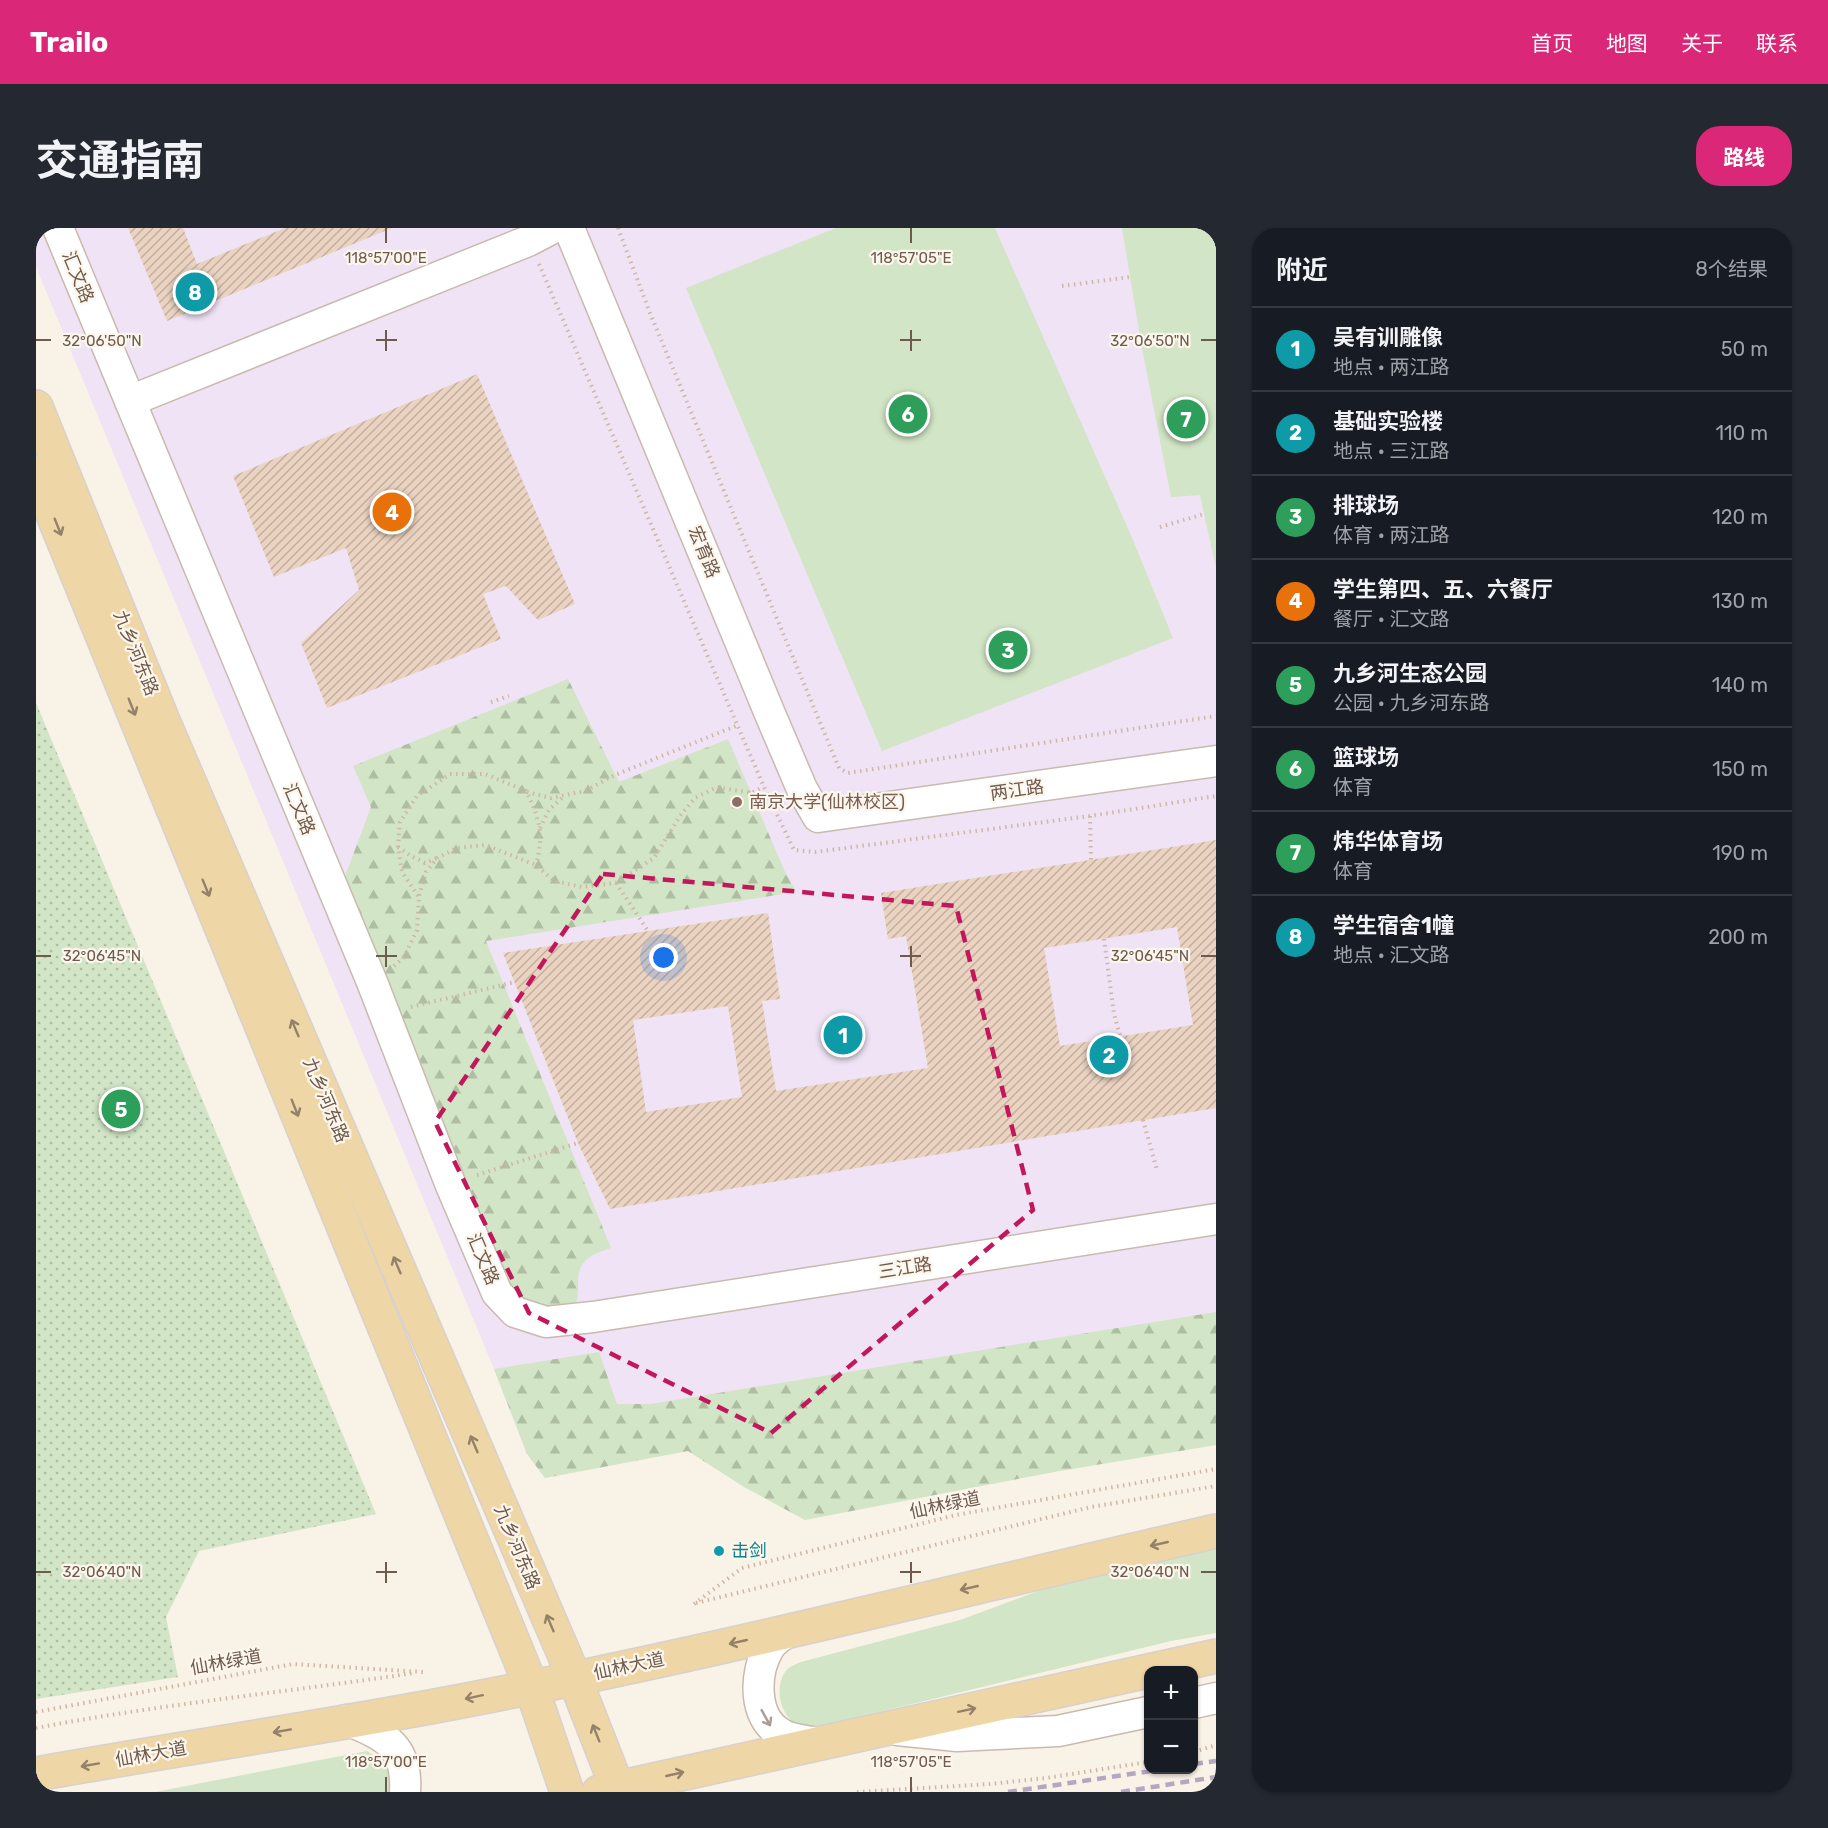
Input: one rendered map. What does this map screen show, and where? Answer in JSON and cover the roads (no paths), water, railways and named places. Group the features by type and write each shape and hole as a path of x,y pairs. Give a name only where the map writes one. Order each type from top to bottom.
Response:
{"main road":[{"name":"九乡河东路","path":"36,407 163,721 574,1677 612,1790"},
{"name":"九乡河东路","path":"36,473 531,1686 567,1792"},
{"name":"仙林大道","path":"36,1774 431,1706 531,1686 789,1630 1216,1530"},
{"path":"612,1790 1216,1656"}],"street":[{"name":"汇文路","path":"58,228 372,982 450,1183 497,1293 515,1312 546,1322 593,1317"},
{"name":"宏育路","path":"569,228 770,714 802,789 818,818"},
{"path":"129,401 540,234"},
{"name":"两江路","path":"818,818 1216,761"},
{"name":"三江路","path":"593,1317 1216,1219"},
{"path":"789,1630 770,1646 761,1666 762,1713 780,1734 816,1743"},
{"path":"1198,1702 1216,1698"},
{"path":"882,1729 957,1736 1058,1731 1144,1714"},
{"path":"347,1720 385,1737 397,1748 404,1764 405,1792"}],"railway":[{"path":"1198,1763 1216,1761"},
{"path":"1008,1792 1144,1772"},
{"path":"1121,1792 1216,1777"}],"place":[{"name":"学生宿舍1幢","path":"195,292"},
{"name":"篮球场","path":"908,414"},
{"name":"炜华体育场","path":"1186,419"},
{"name":"学生第四、五、六餐厅","path":"392,512"},
{"name":"排球场","path":"1008,650"},
{"name":"南京大学(仙林校区)","path":"737,802"},
{"name":"吴有训雕像","path":"843,1035"},
{"name":"基础实验楼","path":"1109,1055"},
{"name":"九乡河生态公园","path":"121,1109"},
{"name":"击剑","path":"719,1551"}]}
